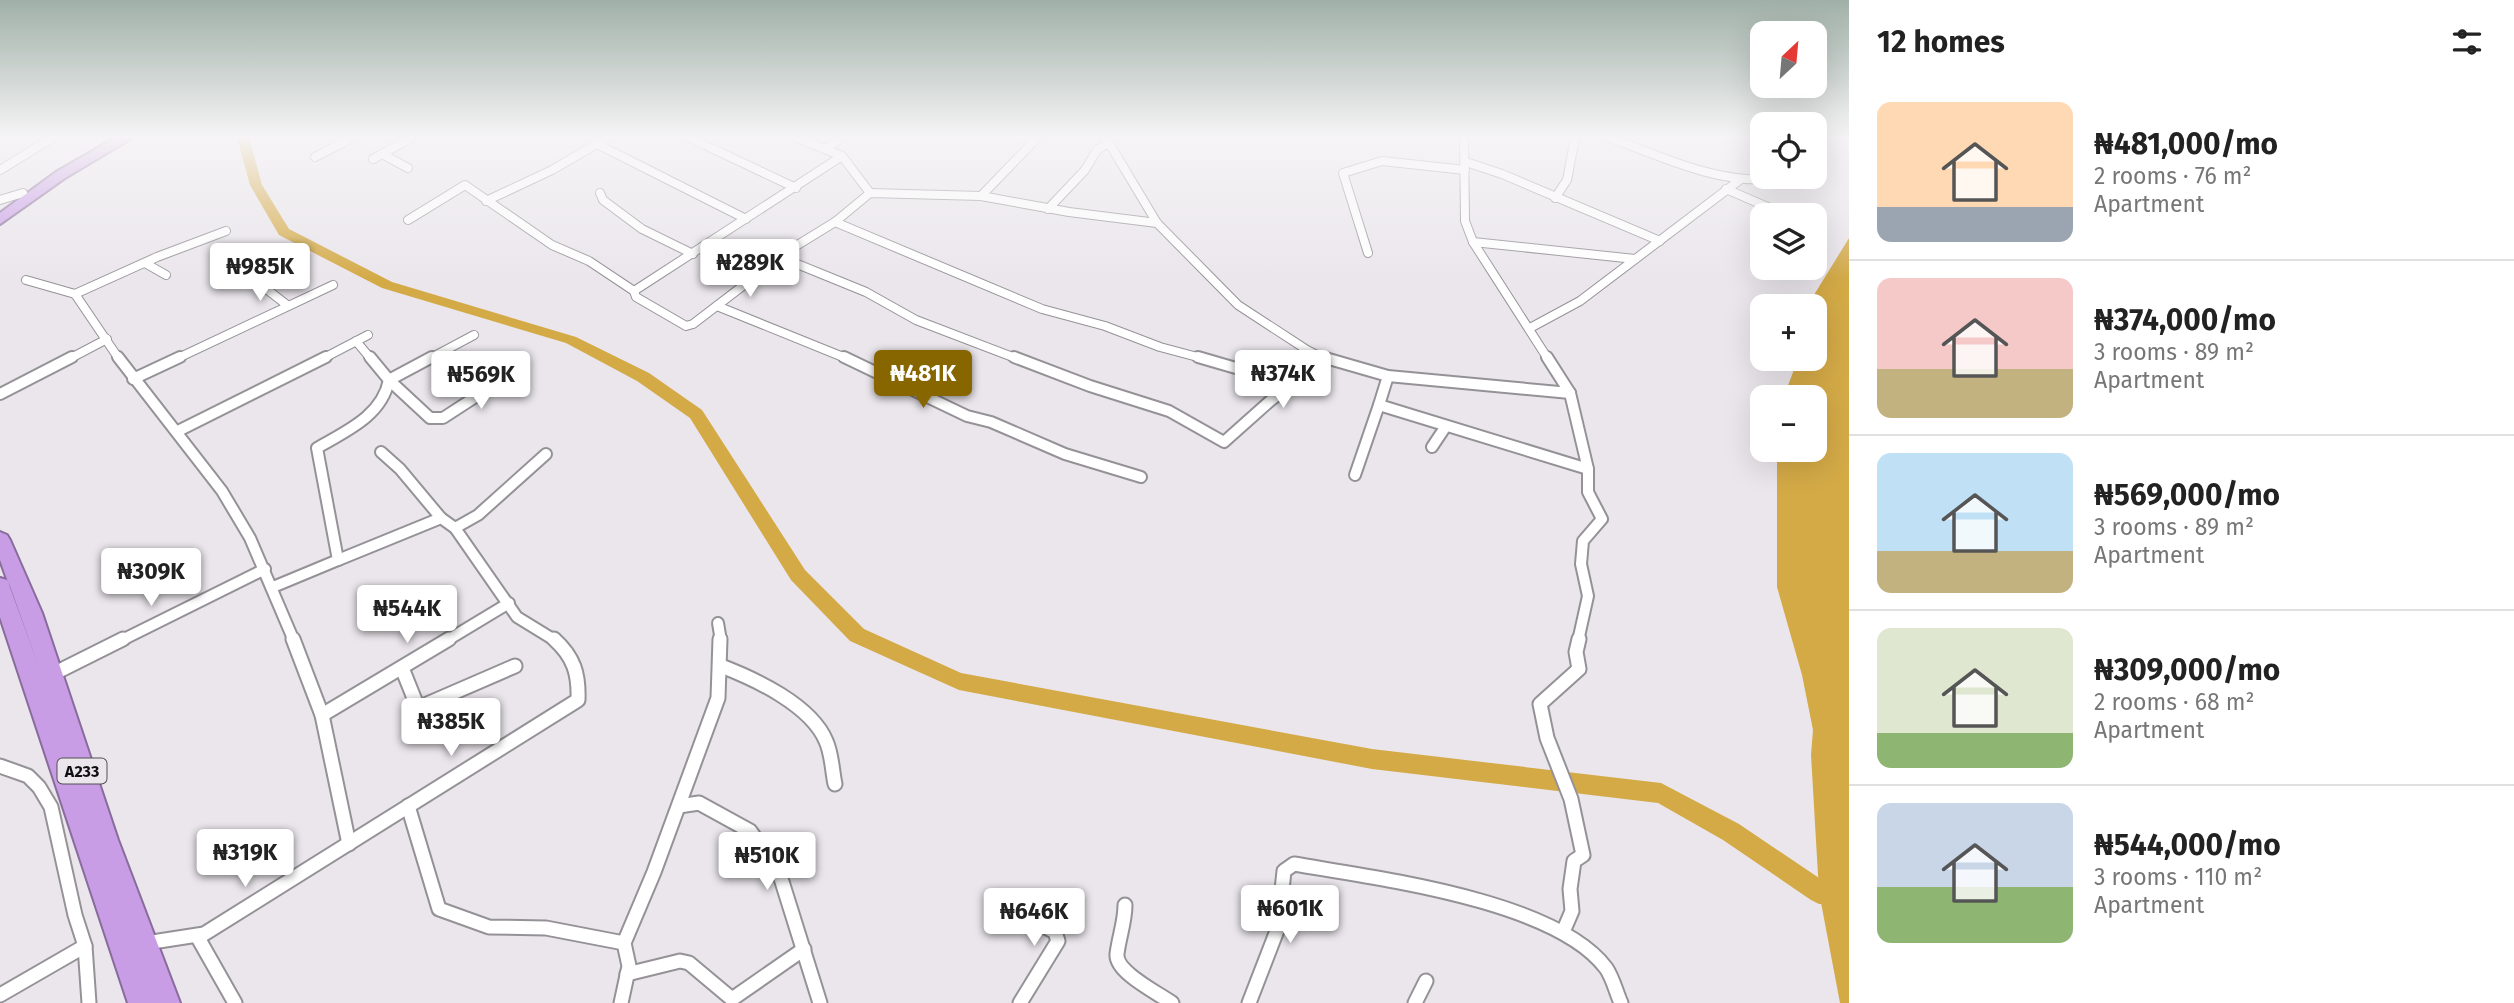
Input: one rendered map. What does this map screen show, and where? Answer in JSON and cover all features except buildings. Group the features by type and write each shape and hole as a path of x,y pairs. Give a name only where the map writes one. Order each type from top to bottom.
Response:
{"highway":[{"path":"0,211 36,185"},
{"path":"0,220 44,185"},
{"name":"A233","path":"0,540 10,559 51,675 116,898 142,1003"},
{"name":"A233","path":"0,586 116,898 143,943 166,1003"}],"street":[{"path":"408,220 465,185 552,245 589,261 634,291 636,297 686,326 693,324 780,257 835,222 870,193 981,196 1048,209 1157,223"},
{"path":"486,201 520,185"},
{"path":"678,185 746,219"},
{"path":"789,185 796,188"},
{"path":"634,291 801,185"},
{"path":"864,185 870,193"},
{"path":"981,196 992,185"},
{"path":"1048,209 1071,185"},
{"path":"1134,185 1157,223 1238,305 1307,350 1326,359 1388,376 1570,393"},
{"path":"1347,185 1368,253"},
{"path":"1465,185 1465,221 1473,242 1570,393 1588,468 1588,492 1602,519 1583,541 1581,564 1588,596 1576,652 1579,668 1540,704 1549,747 1572,802 1583,855 1574,861 1572,911 1563,932"},
{"path":"1526,185 1660,241"},
{"path":"1556,198 1564,185"},
{"path":"1530,328 1580,301 1732,185"},
{"path":"1727,189 1759,203"},
{"path":"0,200 23,193"},
{"path":"600,193 603,200 636,225 692,254"},
{"path":"835,222 1042,309 1229,365 1253,373 1285,390"},
{"path":"75,294 145,262 226,231"},
{"path":"1473,242 1635,259"},
{"path":"780,257 866,292 916,320 1090,386 1169,411 1224,442 1326,359"},
{"path":"145,262 166,275"},
{"path":"251,276 287,305"},
{"path":"26,280 75,294 134,379 178,431 222,491 250,538 273,587 322,715 349,844"},
{"path":"134,379 333,285"},
{"path":"717,306 854,361 967,416 991,422 1065,454 1141,477"},
{"path":"178,431 251,397 368,335"},
{"path":"389,380 474,335"},
{"path":"0,394 107,339"},
{"path":"356,341 389,380 430,418 443,418 503,379"},
{"path":"1355,475 1388,376"},
{"path":"338,560 317,448 379,407 389,392 389,380"},
{"path":"1380,405 1588,468"},
{"path":"1432,447 1446,426"},
{"path":"143,943 197,936 255,904 578,700 579,678 570,655 555,640 517,617 455,528 441,518 400,469 381,452"},
{"path":"455,528 486,508 546,454"},
{"path":"273,587 441,518"},
{"path":"51,675 265,569"},
{"path":"322,715 509,603"},
{"path":"621,1003 629,966 624,943 679,806 718,698 722,650 718,623"},
{"path":"402,668 418,708 422,708 516,666"},
{"path":"721,666 749,676 799,709 814,724 825,737 835,784"},
{"path":"0,765 27,776 39,787 51,807 75,915 85,946 89,1003"},
{"path":"679,806 699,803 750,831 779,872 820,1003"},
{"path":"408,806 439,909 489,927 545,928 624,943"},
{"path":"1249,1003 1278,928 1284,871 1294,864 1397,879 1451,892 1508,909 1563,932 1610,971 1619,986 1621,1003"},
{"path":"1001,904 1055,932 1058,942 1020,1003"},
{"path":"1125,905 1125,924 1117,955 1118,963 1125,971 1172,1003"},
{"path":"197,936 235,1003"},
{"path":"0,995 85,946"},
{"path":"627,974 680,961 689,963 732,999 804,949"},
{"path":"1415,1003 1426,981"}],"shaded area":[{"path":"1849,238 1849,1003 1840,1003 1819,892 1811,755 1813,730 1802,675 1777,587 1777,462 1827,462 1827,385 1788,385 1793,371 1827,371 1827,294 1815,294 1823,280 1827,280 1827,274"}],"waterway":[{"path":"256,185 284,232 387,285 571,340 643,377 696,414 798,575 857,635 959,681 1372,759 1661,793 1731,832 1819,892 1849,892"}]}
